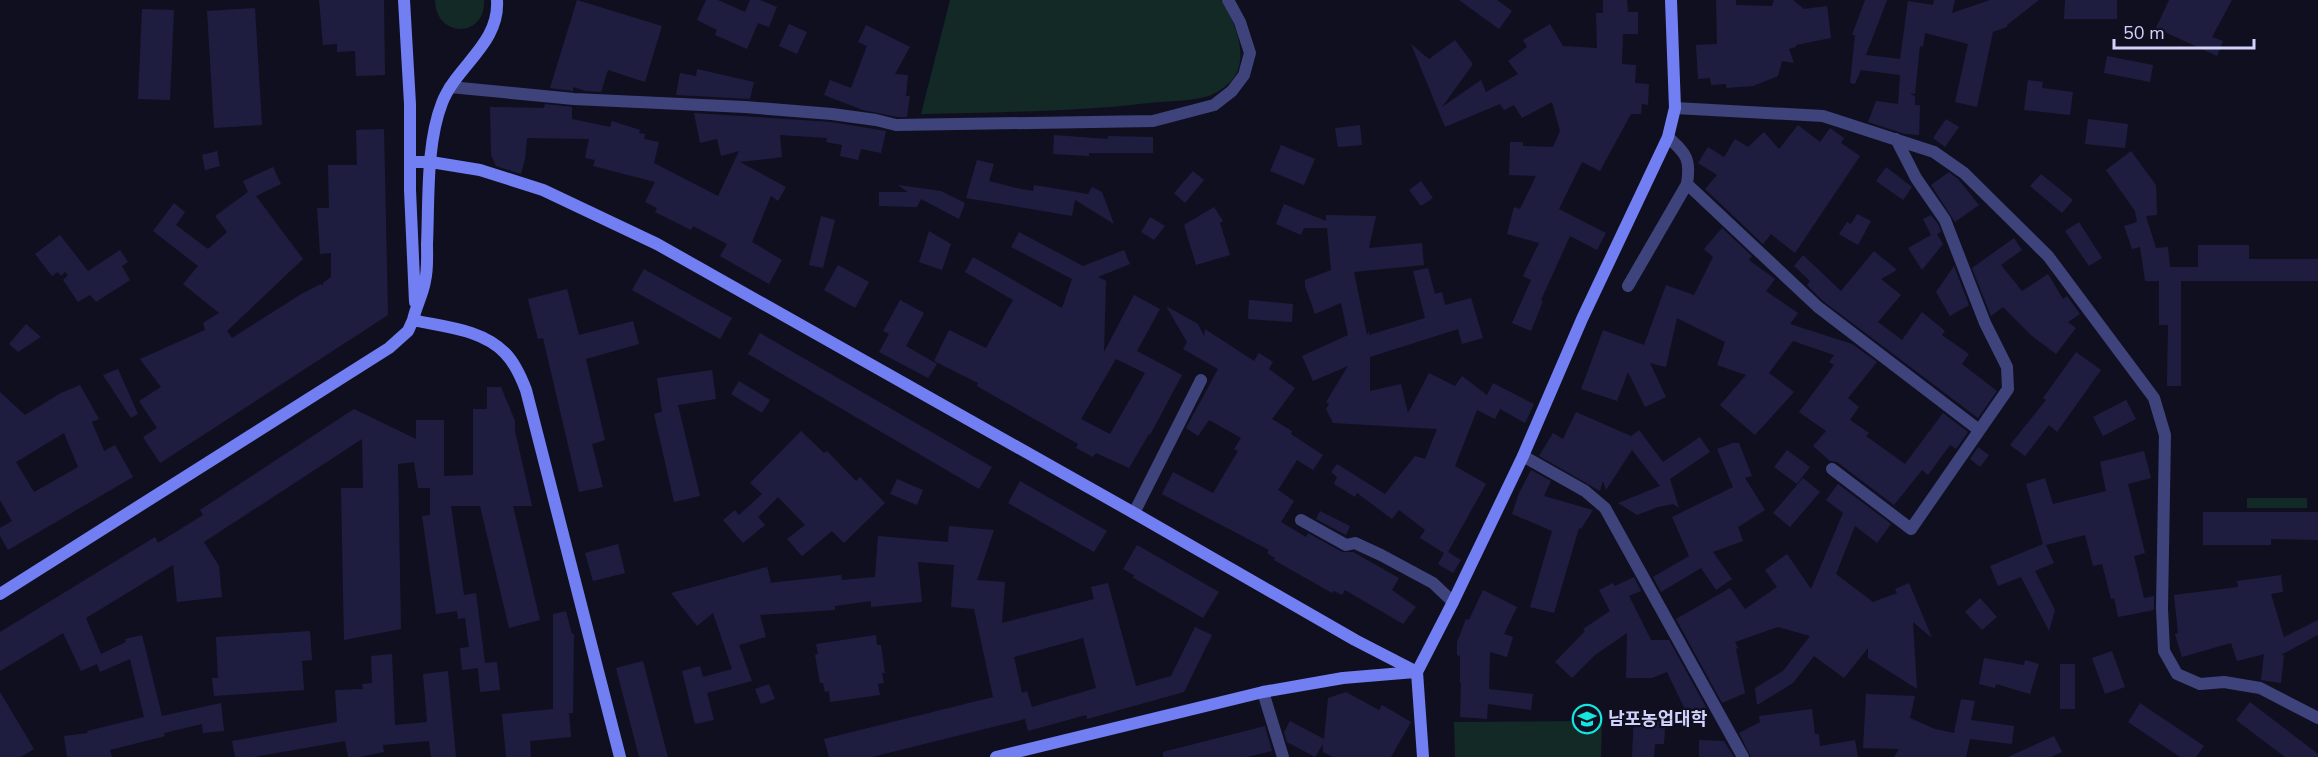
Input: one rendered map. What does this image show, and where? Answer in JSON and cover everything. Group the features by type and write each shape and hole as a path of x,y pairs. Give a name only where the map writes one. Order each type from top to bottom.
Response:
{"main road":[{"path":"404,0 410,104 414,314"},
{"path":"0,594 388,348 408,331 426,280 434,130 442,102 450,87 481,50 491,30 497,0"},
{"path":"1422,757 1417,672 1522,456 1582,319 1668,137 1675,108 1671,0"},
{"path":"410,162 431,162 480,170 543,190 657,244 1354,640 1417,672"},
{"path":"414,314 473,333 487,340 505,353 517,370 526,390 620,757"},
{"path":"996,757 1263,692 1343,678 1417,672"}],"street":[{"path":"450,87 574,99 745,107 832,114 896,125 1153,121 1214,105 1232,90 1244,75 1250,53 1240,22 1228,0"},
{"path":"1675,108 1822,116 1934,152 1964,173 2048,256 2154,398 2165,435 2162,608 2164,651 2177,674 2200,684 2224,682 2260,688 2318,717"},
{"path":"1628,286 1687,184 1689,172 1686,155 1668,137"},
{"path":"1833,469 1911,529 2008,389 2007,367 1985,323 1945,220 1916,178 1896,139"},
{"path":"1687,184 1818,307 1979,430"},
{"path":"1134,513 1201,380"},
{"path":"1522,456 1585,491 1605,508 1743,757"},
{"path":"1301,520 1346,545 1355,543 1391,560 1433,583 1453,602"},
{"path":"1263,692 1279,756"}],"green space":[{"path":"435,0 484,0 483,13 470,27 461,29 451,27 443,22 437,13"},
{"path":"950,0 1221,0 1236,30 1239,42 1239,65 1228,84 1209,96 1195,99 1064,110 921,114"},
{"path":"2247,498 2307,498 2307,508 2247,508"},
{"path":"1602,721 1601,757 1455,757 1454,722"}],"building":[{"path":"319,0 384,0 385,75 356,76 355,51 337,52 337,44 323,45"},
{"path":"577,0 662,26 645,82 608,70 601,92 573,87 573,91 550,88"},
{"path":"706,0 718,0 745,12 750,0 760,0 777,7 769,27 758,23 747,49 715,35 717,30 697,20"},
{"path":"1459,0 1497,0 1512,11 1499,29"},
{"path":"1603,0 1627,0 1628,12 1638,12 1638,34 1623,34 1622,64 1636,65 1635,83 1649,84 1648,105 1642,104 1641,114 1631,114 1600,171 1582,162 1559,209 1606,233 1597,250 1570,236 1541,300 1543,301 1531,331 1512,323 1531,280 1523,276 1539,243 1507,234 1514,207 1520,209 1536,176 1509,175 1510,142 1523,142 1523,146 1553,147 1560,131 1552,102 1522,118 1514,105 1504,110 1500,104 1445,127 1411,44 1429,59 1455,40 1473,64 1442,107 1481,80 1486,92 1518,74 1508,61 1527,47 1523,40 1550,24 1563,46 1597,48 1596,13 1603,13"},
{"path":"1716,0 1736,0 1736,5 1772,6 1774,0 1793,0 1804,9 1827,6 1831,38 1796,45 1789,49 1794,63 1782,61 1778,76 1753,86 1726,88 1726,84 1711,85 1710,78 1698,79 1696,45 1717,44"},
{"path":"1865,0 1887,0 1866,55 1900,59 1908,1 1933,5 1934,0 1955,0 1952,13 1990,0 2039,0 2007,27 1993,32 1977,107 1955,102 1968,44 1925,33 1923,47 1920,46 1915,94 1910,93 1915,97 1915,105 1920,105 1919,135 1905,134 1868,122 1876,101 1898,104 1900,75 1861,70 1855,84 1850,83 1855,35 1852,35"},
{"path":"2065,0 2117,0 2117,19 2064,19"},
{"path":"2169,0 2232,0 2212,37 2223,41 2217,56 2156,28"},
{"path":"255,8 262,125 214,128 207,11"},
{"path":"142,9 174,10 170,100 138,99"},
{"path":"789,24 807,32 797,54 779,46"},
{"path":"866,25 910,47 895,74 908,75 906,96 910,96 907,117 863,110 824,95 830,80 851,88 867,46 858,42"},
{"path":"2107,56 2153,65 2150,82 2104,73"},
{"path":"697,69 754,82 750,99 676,95 680,73 696,76"},
{"path":"2028,80 2043,82 2042,88 2073,92 2070,115 2024,110"},
{"path":"545,104 572,107 572,119 610,127 612,121 640,130 639,133 645,134 644,139 659,142 654,163 718,196 739,151 721,156 717,139 700,143 694,113 831,122 886,131 881,153 861,149 858,160 840,156 842,145 826,142 827,138 780,135 782,157 740,162 786,187 778,201 771,196 752,242 782,260 769,284 720,256 727,244 693,226 691,230 655,212 657,208 645,202 655,182 593,166 595,160 585,158 589,139 527,138 521,174 496,166 491,155 490,107 544,108"},
{"path":"1946,119 1959,127 1945,147 1933,138"},
{"path":"2088,119 2128,124 2125,148 2085,144"},
{"path":"1360,125 1362,145 1338,147 1335,128"},
{"path":"1798,125 1820,142 1830,128 1844,138 1841,143 1860,156 1795,253 1771,234 1763,244 1705,189 1717,175 1698,163 1708,147 1724,157 1735,139 1748,147 1764,132 1779,149"},
{"path":"384,129 388,315 160,463 143,437 157,428 139,401 161,387 140,359 205,330 203,323 219,313 183,284 198,266 153,231 174,203 185,212 176,225 208,249 227,232 215,216 248,192 243,181 273,167 281,184 256,196 303,259 227,331 232,338 303,293 321,284 323,286 323,283 331,277 331,253 320,254 317,208 329,208 328,165 357,165 356,130"},
{"path":"1054,135 1108,139 1108,136 1153,137 1153,153 1089,153 1089,156 1053,154"},
{"path":"1281,145 1315,159 1304,185 1270,171"},
{"path":"217,151 220,166 205,170 202,155"},
{"path":"2131,151 2156,185 2157,215 2146,216 2156,248 2168,247 2170,267 2198,267 2198,245 2249,245 2249,259 2318,259 2318,281 2181,281 2181,386 2167,386 2168,325 2159,325 2159,281 2145,281 2140,247 2132,249 2124,226 2137,222 2135,211 2106,170"},
{"path":"977,160 994,164 989,181 1016,188 1033,191 1034,185 1088,194 1092,187 1102,192 1114,224 1075,200 1072,216 966,198"},
{"path":"1886,167 1912,187 1903,200 1876,181"},
{"path":"1193,171 1204,180 1185,203 1174,193"},
{"path":"1949,172 1958,179 1979,205 1955,222 1931,185"},
{"path":"2041,174 2073,200 2062,213 2030,186"},
{"path":"1421,181 1433,198 1421,206 1409,190"},
{"path":"898,185 941,191 965,203 959,219 921,199 917,207 879,206 879,192 908,192"},
{"path":"1284,204 1326,221 1326,215 1376,216 1369,248 1422,243 1424,265 1354,272 1367,335 1369,331 1369,335 1425,318 1413,271 1428,268 1435,294 1442,292 1445,305 1471,298 1483,338 1462,344 1458,329 1370,357 1370,391 1401,384 1408,413 1429,373 1455,386 1462,376 1487,395 1493,383 1534,404 1525,423 1500,409 1495,419 1477,410 1455,466 1486,484 1448,552 1461,560 1453,573 1438,564 1444,553 1420,538 1425,530 1399,510 1392,519 1357,493 1355,497 1334,484 1337,477 1331,472 1337,464 1385,494 1415,456 1425,459 1437,429 1333,423 1326,409 1329,404 1326,402 1348,366 1313,381 1302,356 1348,335 1341,303 1315,314 1305,286 1305,280 1331,270 1327,228 1304,228 1301,235 1276,224"},
{"path":"1214,207 1223,221 1220,223 1230,255 1196,265 1184,225"},
{"path":"1857,214 1871,221 1858,245 1839,234 1847,222 1851,224"},
{"path":"1931,215 1938,224 1941,232 1937,234 1943,244 1922,270 1908,248 1931,235 1923,219"},
{"path":"821,216 835,220 823,268 809,265"},
{"path":"1150,217 1165,226 1154,240 1141,232"},
{"path":"2079,222 2102,258 2089,266 2065,231"},
{"path":"1722,228 1752,256 1749,260 1775,279 1766,291 1798,313 1790,324 1852,344 1877,362 1848,398 1859,407 1850,420 1869,433 1866,436 1905,464 1943,413 1968,432 1956,449 1950,445 1928,475 1922,470 1894,505 1837,462 1830,461 1813,446 1826,431 1799,412 1834,365 1829,362 1834,355 1793,341 1769,373 1794,392 1755,435 1720,405 1746,375 1717,365 1725,342 1677,318 1666,367 1650,363 1666,397 1645,407 1628,372 1617,401 1581,389 1603,330 1644,345 1666,285 1694,295 1713,257 1704,249"},
{"path":"929,231 951,244 942,270 919,262"},
{"path":"1019,232 1083,266 1124,250 1130,264 1098,277 1106,281 1104,352 1134,295 1160,309 1137,351 1182,375 1150,435 1129,468 1096,453 1093,457 1076,448 1078,444 977,386 978,383 934,361 949,330 986,348 1013,300 965,272 973,257 1062,308 1072,279 1011,247","holes":["1116,359 1145,373 1110,434 1081,419"]},
{"path":"60,235 88,271 120,250 128,262 122,266 130,280 96,302 90,295 78,302 63,280 68,275 65,272 61,276 58,272 52,276 35,254"},
{"path":"2014,238 2022,250 2001,265 2022,291 2048,274 2063,299 2067,296 2080,314 2068,322 2076,328 2056,354 2032,336 2003,307 1991,316 1972,268"},
{"path":"1874,251 1897,270 1881,279 1901,295 1878,322 1902,340 1922,312 1945,331 1942,335 1969,354 1962,364 1997,391 1978,418 1823,301 1807,285 1810,281 1794,266 1803,255 1841,291"},
{"path":"838,265 869,282 855,308 824,290"},
{"path":"1954,266 1969,305 1950,316 1936,292"},
{"path":"644,269 732,318 720,339 632,290"},
{"path":"567,289 579,335 633,321 639,344 586,359 605,440 592,444 603,487 579,492 543,338 538,339 528,299"},
{"path":"900,300 924,313 906,346 937,364 928,378 879,352 889,334 883,331"},
{"path":"1249,300 1293,304 1292,322 1248,319"},
{"path":"1166,306 1198,324 1204,336 1205,329 1254,361 1259,353 1273,362 1269,369 1295,388 1272,419 1323,455 1313,470 1297,460 1278,490 1294,501 1281,522 1306,537 1308,533 1342,552 1353,552 1399,578 1392,590 1416,607 1403,624 1345,590 1342,595 1334,591 1332,593 1274,560 1275,558 1267,553 1269,550 1162,494 1173,472 1213,493 1238,451 1234,449 1241,438 1209,420 1198,436 1186,428 1218,369 1183,349 1187,342"},
{"path":"26,324 41,337 18,352 9,344"},
{"path":"760,333 992,467 979,489 748,354"},
{"path":"2076,352 2101,370 2057,432 2049,425 2025,456 2010,445 2046,400 2043,398"},
{"path":"118,369 138,414 131,418 103,375"},
{"path":"712,370 716,399 678,405 700,496 674,502 654,414 662,412 657,378"},
{"path":"739,381 770,400 762,413 731,394"},
{"path":"80,385 99,419 92,422 104,451 115,445 133,477 8,550 0,536 0,528 12,521 0,500 0,392 25,415 61,393","holes":["64,433 78,467 34,492 16,462"]},
{"path":"487,387 501,387 515,421 515,431 532,506 513,506 540,620 509,628 480,506 451,506 464,595 476,593 485,663 497,662 500,690 480,692 478,668 462,670 460,648 469,647 465,618 458,619 457,611 436,614 422,516 430,515 430,488 418,488 414,462 398,464 401,629 344,640 341,488 363,488 362,439 204,542 219,566 222,597 177,602 173,565 86,618 101,654 126,642 125,639 142,635 162,716 221,703 224,731 203,733 202,724 110,750 112,757 67,757 64,736 88,733 87,731 144,717 130,659 100,672 97,664 81,671 63,633 0,671 0,632 155,537 158,543 203,515 200,510 354,409 416,439 416,420 444,420 444,476 473,475 473,409 487,409"},
{"path":"2126,400 2136,419 2103,436 2093,417"},
{"path":"1576,412 1631,436 1639,430 1663,462 1700,437 1710,452 1670,479 1679,508 1673,504 1637,515 1618,503 1660,486 1632,450 1606,490 1603,481 1600,491 1539,456 1553,433 1563,439"},
{"path":"801,431 824,453 827,451 856,481 860,477 885,503 844,543 832,531 802,556 787,539 805,525 778,497 758,517 765,525 743,543 723,520 735,510 739,515 762,494 750,483"},
{"path":"1739,443 1752,476 1745,478 1765,510 1738,527 1743,541 1713,552 1732,579 1716,590 1701,568 1661,592 1653,577 1689,556 1672,517 1733,487 1717,449"},
{"path":"1978,447 1989,455 1980,467 1970,459"},
{"path":"1787,450 1810,467 1797,484 1774,467"},
{"path":"2144,451 2151,478 2128,484 2145,553 2134,556 2144,598 2154,596 2154,610 2118,617 2102,564 2093,566 2085,535 2046,545 2054,563 2035,571 2055,610 2049,631 2021,577 1998,586 1990,566 2043,544 2026,484 2045,478 2053,504 2106,491 2100,462"},
{"path":"1531,470 1551,481 1544,496 1593,510 1581,529 1579,528 1554,613 1530,607 1552,531 1512,514 1519,493"},
{"path":"1803,478 1820,492 1790,527 1773,513"},
{"path":"897,479 923,490 917,505 890,494"},
{"path":"1020,481 1107,531 1094,552 1008,503"},
{"path":"1838,484 1891,524 1877,543 1855,526 1836,574 1873,602 1897,593 1895,589 1909,583 1932,638 1913,622 1917,689 1868,658 1868,648 1844,678 1814,656 1793,683 1757,705 1755,688 1783,671 1810,636 1778,627 1735,642 1745,693 1722,703 1676,619 1730,588 1745,609 1777,587 1765,570 1787,554 1811,589 1843,513 1826,500"},
{"path":"1320,511 1350,526 1346,535 1316,519"},
{"path":"2203,512 2318,512 2318,540 2271,539 2271,545 2203,545"},
{"path":"949,526 994,530 977,580 1005,582 1002,623 1094,599 1091,587 1108,583 1136,686 1171,676 1195,627 1212,635 1184,692 1087,719 1086,715 1028,731 1025,719 872,757 829,757 824,739 993,697 974,609 951,607 954,565 918,562 922,602 871,607 871,601 835,606 835,610 760,615 766,637 739,645 752,681 707,693 714,720 695,724 682,671 700,666 703,677 732,669 713,613 697,626 671,593 767,567 771,582 769,583 841,575 842,580 875,577 878,536 948,542","holes":["1083,638 1096,688 1032,707 1027,691 1022,693 1014,657"]},
{"path":"618,544 625,573 593,581 585,553"},
{"path":"1137,545 1219,592 1203,618 1132,577 1135,576 1123,569"},
{"path":"2281,575 2283,592 2271,594 2284,637 2318,620 2318,635 2281,655 2284,655 2281,683 2261,680 2264,654 2237,661 2231,643 2182,657 2175,634 2178,633 2174,595 2238,587 2237,581"},
{"path":"1634,577 1641,591 1629,596 1651,640 1669,640 1707,709 1705,710 1709,717 1693,726 1667,672 1652,678 1626,678 1627,633 1595,655 1572,678 1555,662 1585,631 1583,629 1610,611 1599,590 1613,583 1615,586"},
{"path":"1483,590 1517,607 1504,634 1513,637 1507,657 1490,652 1489,689 1533,694 1531,710 1488,704 1487,719 1460,717 1460,656 1457,655 1457,642 1466,619 1469,620"},
{"path":"1980,598 1997,617 1982,630 1965,612"},
{"path":"566,611 572,634 574,634 573,713 569,713 571,737 530,741 531,757 506,757 502,714 553,709 553,614"},
{"path":"310,631 312,660 302,661 304,690 214,696 212,678 218,678 216,637"},
{"path":"876,635 877,645 881,645 885,673 882,673 884,683 878,684 880,695 830,702 829,691 825,692 823,683 820,683 815,655 818,654 816,644"},
{"path":"2112,651 2125,687 2105,694 2092,658"},
{"path":"392,654 395,725 427,722 423,674 448,671 456,757 431,757 429,741 383,745 384,752 348,757 345,741 254,757 235,757 232,741 337,722 335,690 363,689 362,684 372,683 371,656"},
{"path":"1984,658 2024,665 2025,660 2039,664 2030,694 1996,684 1995,688 1979,684"},
{"path":"643,661 668,757 639,757 616,668"},
{"path":"2060,664 2075,664 2075,709 2060,709"},
{"path":"769,684 775,699 761,704 755,689"},
{"path":"0,692 34,749 21,757 0,757"},
{"path":"1346,692 1379,710 1382,705 1411,722 1391,757 1333,757 1323,752 1323,744 1315,757 1287,742 1284,732 1290,721 1324,739 1328,698"},
{"path":"1866,694 1915,696 1910,718 1935,729 1954,733 1961,699 1975,701 1971,720 2014,726 2012,744 1970,739 1966,757 1894,757 1899,749 1863,748"},
{"path":"2250,702 2318,754 2318,757 2285,757 2236,720"},
{"path":"2140,703 2204,746 2196,757 2180,757 2128,722"},
{"path":"1812,709 1815,734 1819,734 1820,746 1855,740 1858,757 1751,757 1739,733 1760,722 1759,716"},
{"path":"1634,714 1666,716 1664,744 1655,744 1654,757 1632,757"},
{"path":"1265,726 1272,751 1247,757 1163,757 1163,752"},
{"path":"2054,736 2062,752 2051,757 2008,757"},
{"path":"1699,740 1724,741 1734,757 1699,757"}],"place":[{"name":"남포농업대학","path":"1587,719"}]}
